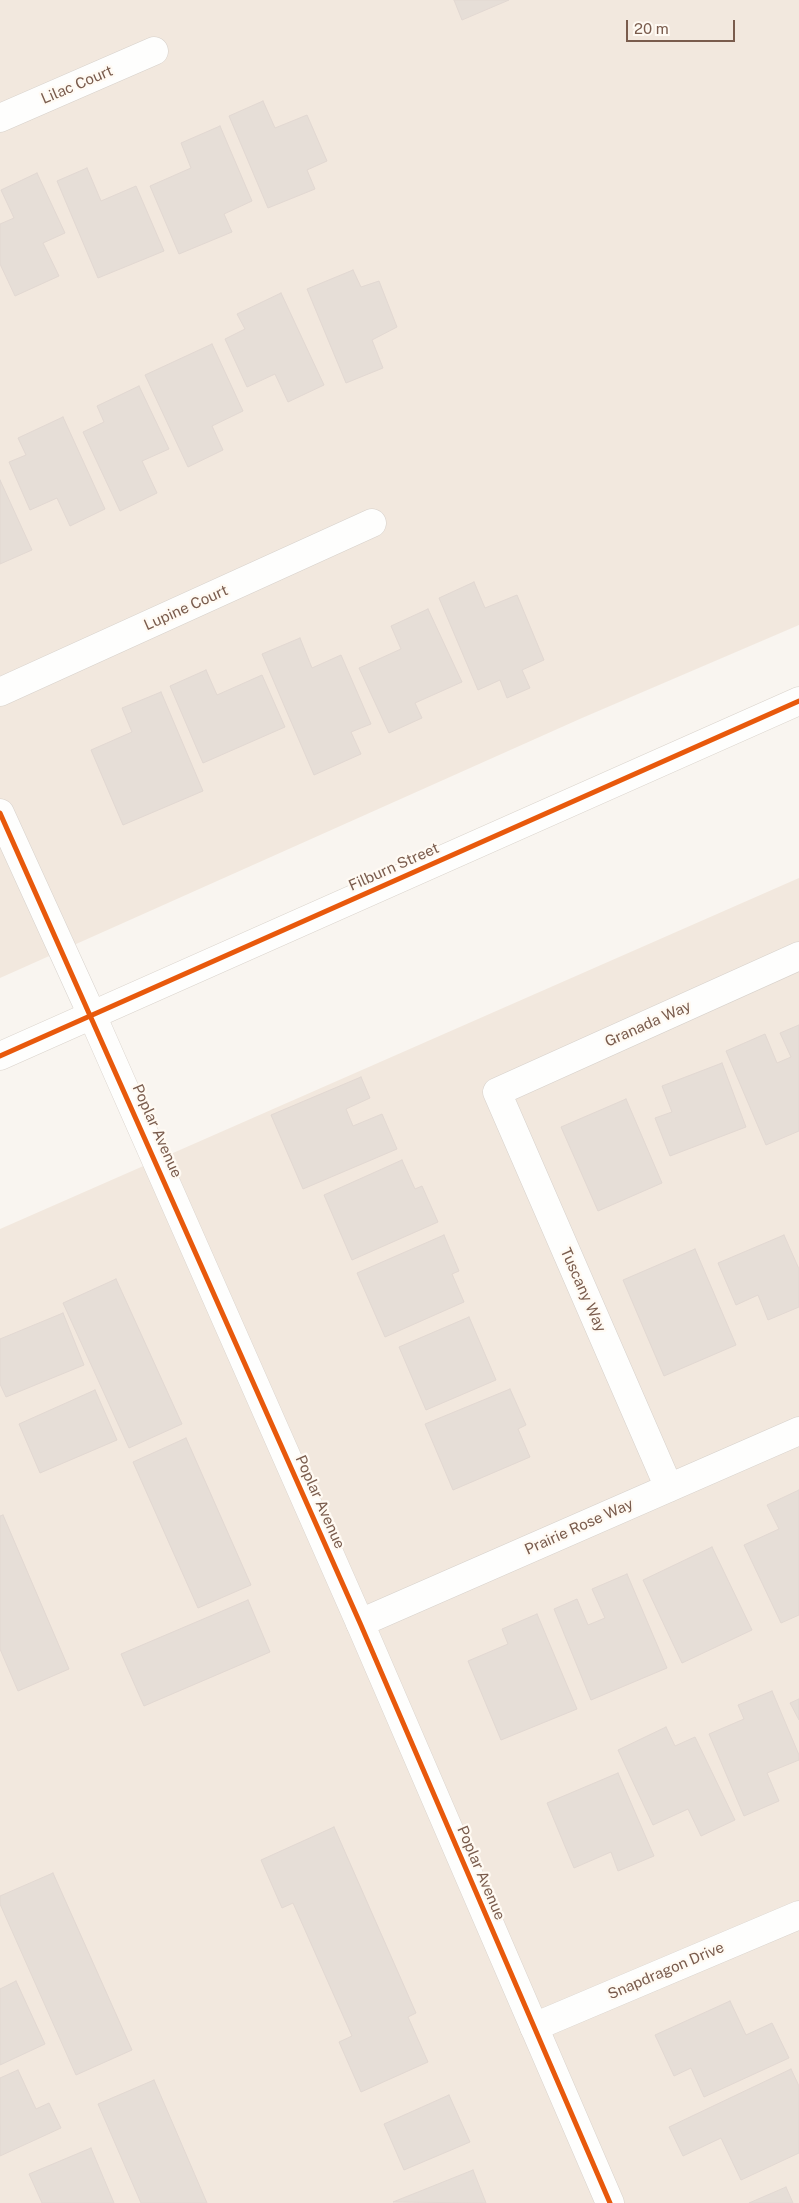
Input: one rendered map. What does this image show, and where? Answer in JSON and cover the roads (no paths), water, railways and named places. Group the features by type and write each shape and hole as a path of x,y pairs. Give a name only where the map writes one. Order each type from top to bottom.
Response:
{"street":[{"name":"Lilac Court","path":"0,118 154,51"},
{"name":"Lupine Court","path":"0,692 372,523"},
{"name":"Filburn Street","path":"0,1056 799,701"},
{"name":"Poplar Avenue","path":"0,813 92,1015 360,1622 610,2203"},
{"name":"Granada Way","path":"496,1092 799,956"},
{"name":"Tuscany Way","path":"496,1092 669,1488"},
{"name":"Prairie Rose Way","path":"360,1622 799,1431"},
{"name":"Snapdragon Drive","path":"534,2027 799,1915"}]}
